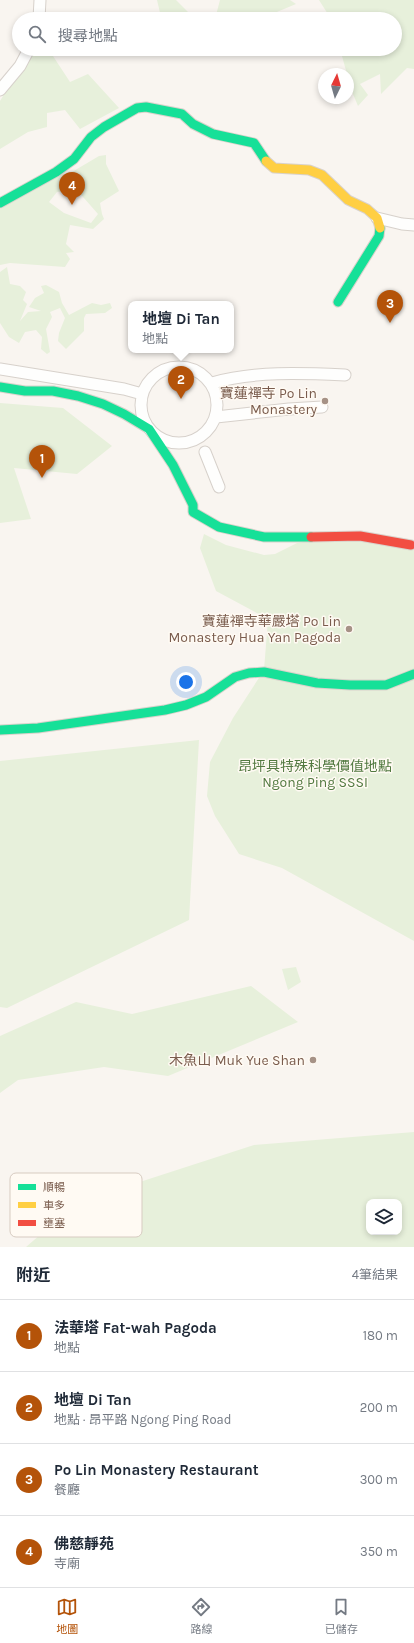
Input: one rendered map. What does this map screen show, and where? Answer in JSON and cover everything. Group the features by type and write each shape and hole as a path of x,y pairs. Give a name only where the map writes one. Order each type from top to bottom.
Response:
{"street":[{"path":"39,12 40,0"},
{"path":"0,90 20,66 25,56"},
{"path":"0,203 56,172 74,159 91,137 104,127 137,108 146,107 182,114 193,124 213,134 254,143 267,162 274,168 309,170 322,175 348,200 367,208 377,218 380,228 379,236 338,302"},
{"path":"377,218 402,224 414,225"},
{"path":"0,387 25,391 53,391 78,396 103,404 124,414 149,429 163,439 180,443 192,441 202,436 210,428 216,417 218,406 212,384 204,375 195,370 184,366 163,370 154,376 147,384 142,394 140,406 143,418 149,429 173,465 193,505 193,512 219,528 264,537 360,536 411,545"},
{"path":"0,369 124,389 142,394"},
{"path":"212,384 231,378 302,373 345,375"},
{"path":"216,417 322,407"},
{"path":"205,452 219,487"},
{"path":"0,730 38,728 165,710 186,705 206,697 235,677 249,673 264,672 317,682 350,685 386,685 414,674"}],"green space":[{"path":"157,0 176,0 188,12 160,12"},
{"path":"220,0 290,0 296,4 277,12 217,12"},
{"path":"319,0 414,0 414,69 407,68 381,94 380,74 360,84 368,95 358,106 354,96 354,68 345,68 342,56 402,56 402,12 327,12"},
{"path":"27,56 53,56 70,82 88,74 119,108 80,129 65,110 47,113 47,127 28,132 0,149 0,101"},
{"path":"106,155 106,164 119,191 100,203 104,219 93,229 70,225 66,244 74,252 66,253 70,259 65,267 10,263 0,265 0,209 51,177 72,172 99,156","holes":["76,189 98,214 91,223 64,213 49,202 57,192"]},
{"path":"7,267 10,284 20,286 26,292 23,300 27,304 20,321 28,312 41,311 29,307 35,298 44,293 41,286 46,285 59,292 62,303 69,315 92,303 101,305 110,303 112,308 105,313 86,314 84,318 84,331 66,349 58,341 59,333 65,318 60,308 50,312 52,317 46,329 50,352 47,354 41,349 42,337 36,330 25,332 19,343 9,337 0,323 0,272"},
{"path":"0,403 63,408 112,446 77,474 14,468 31,519 0,523"},
{"name":"昂坪具特殊科學價值地點 Ngong Ping SSSI","path":"204,534 226,545 264,555 275,554 297,543 340,536 414,544 414,941 282,868 239,854 215,816 207,796 210,762 233,718 264,670 268,619 216,591 200,548"},
{"path":"199,740 189,920 7,1008 0,1007 0,761"},
{"path":"296,967 301,982 288,990 282,969"},
{"path":"251,986 298,1022 168,1076 104,1067 18,1080 0,1093 0,1036 76,1002 132,1014"},
{"path":"414,1132 414,1247 26,1247 38,1237 142,1237 142,1181 254,1145"}],"traffic: fast":[{"path":"0,203 56,172 74,159 91,137 104,127 137,108 146,107 182,114 193,124 213,134 254,143 266,161"},
{"path":"338,302 379,236 380,228"},
{"path":"0,387 25,391 53,391 78,396 103,404 124,414 149,429 173,465 193,505 193,512 219,527 264,537 311,537"},
{"path":"0,730 38,728 165,710 186,705 206,697 235,677 249,673 264,672 317,683 350,685 386,685 414,674"}],"traffic: slow":[{"path":"266,161 274,168 309,170 322,175 348,200 367,209 377,218 380,228"}],"traffic: jam":[{"path":"311,537 360,536 411,545"}],"place":[{"name":"佛慈靜苑","path":"72,205"},
{"name":"Po Lin Monastery Restaurant","path":"390,323"},
{"name":"地壇 Di Tan","path":"181,399"},
{"name":"寶蓮禪寺 Po Lin Monastery","path":"325,401"},
{"name":"法華塔 Fat-wah Pagoda","path":"42,478"},
{"name":"寶蓮禪寺華嚴塔 Po Lin Monastery Hua Yan Pagoda","path":"349,629"},
{"name":"木魚山 Muk Yue Shan","path":"313,1060"}]}
